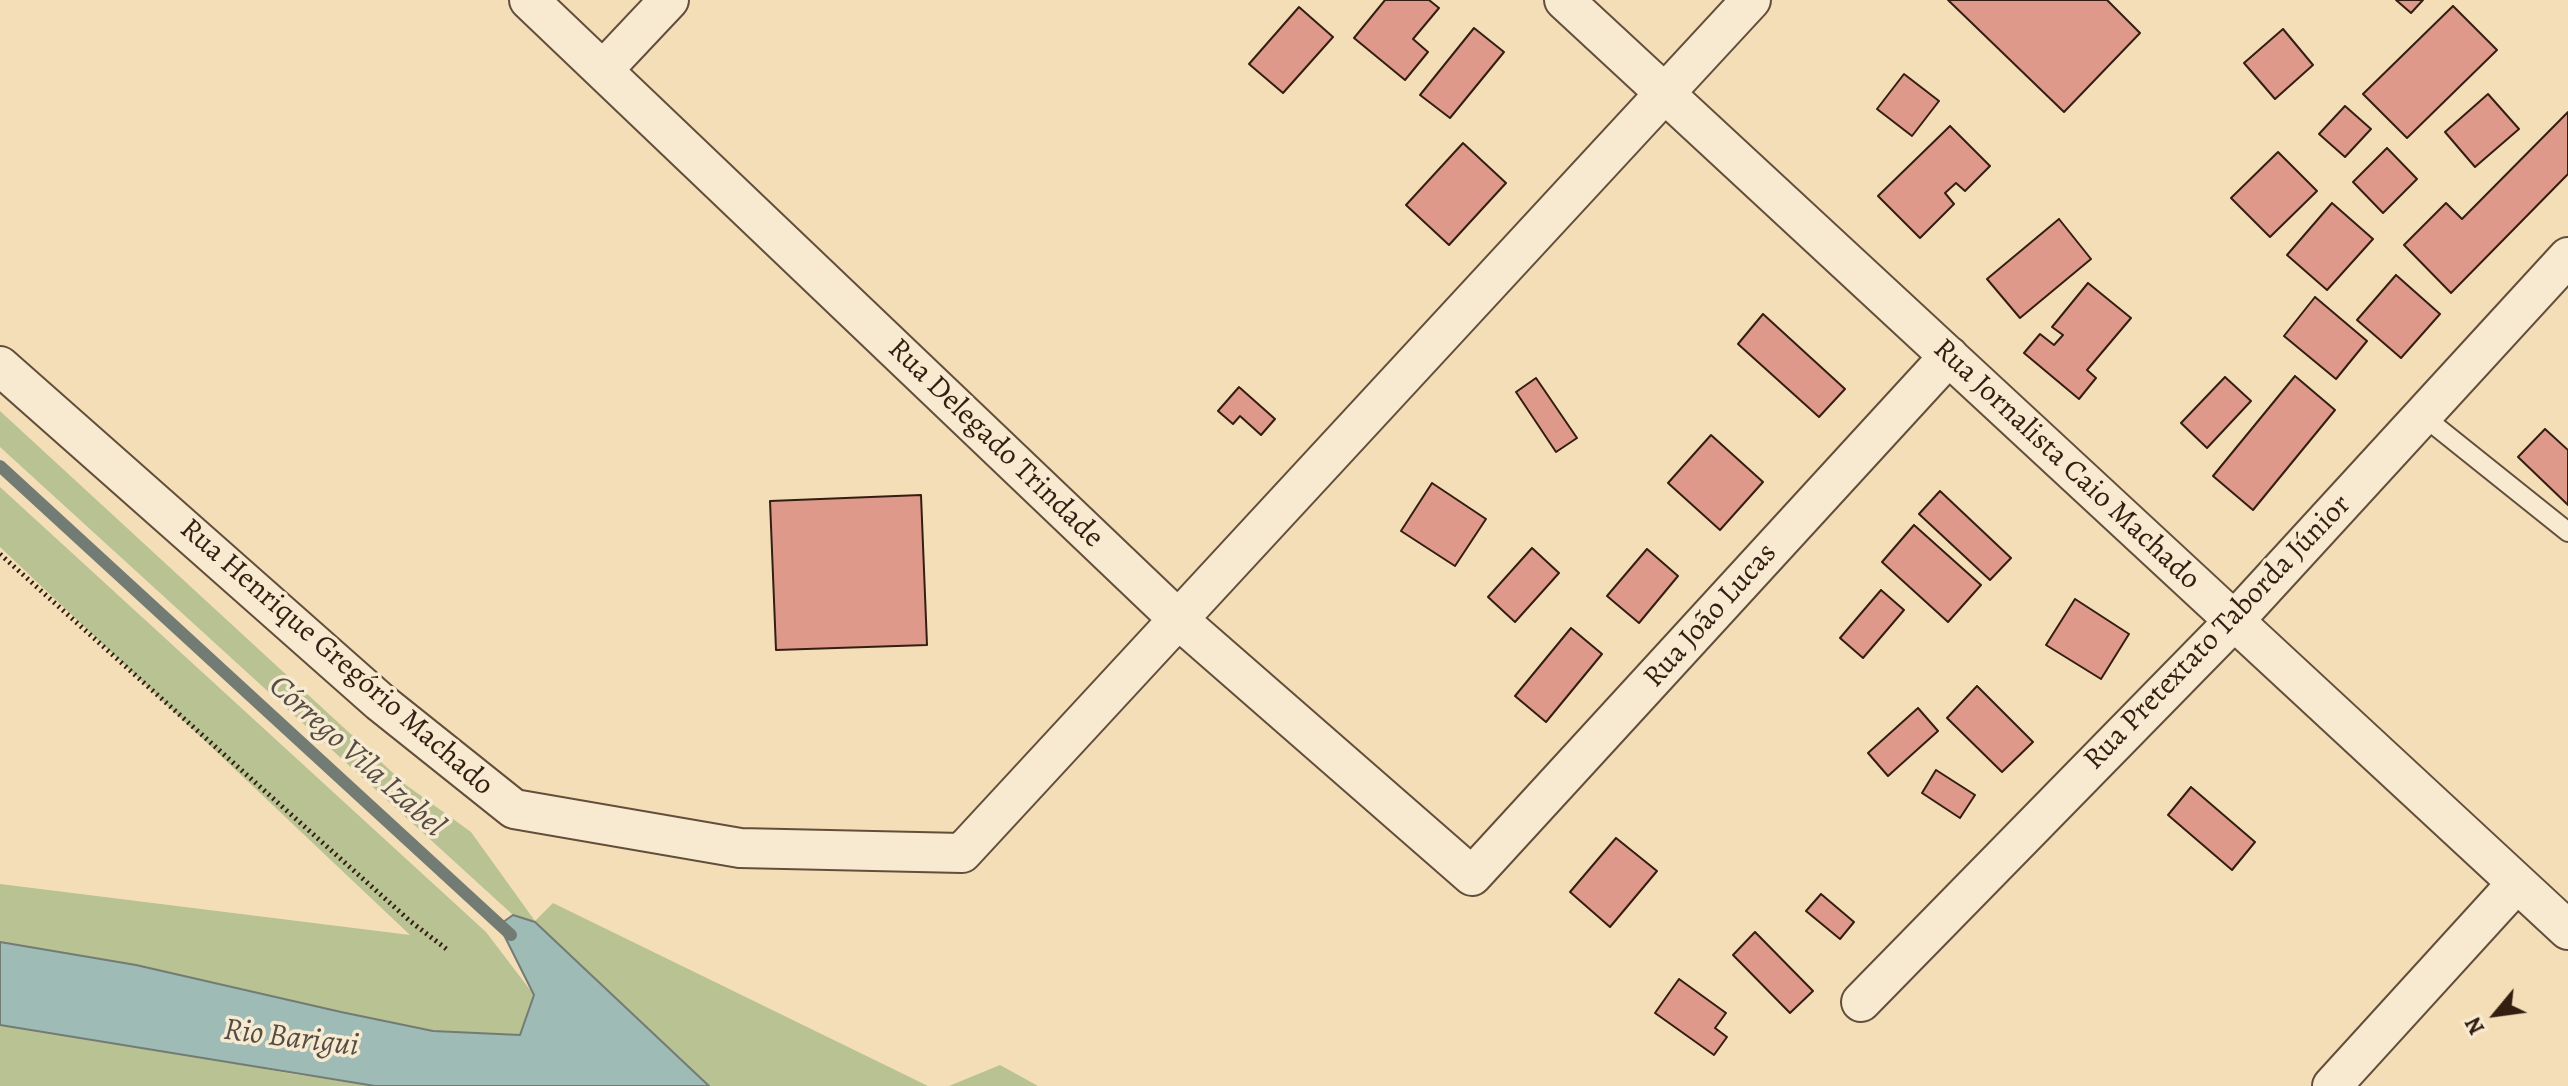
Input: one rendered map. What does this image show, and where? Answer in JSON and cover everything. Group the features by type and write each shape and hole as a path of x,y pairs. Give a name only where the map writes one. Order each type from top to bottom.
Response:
{"street":[{"name":"Rua Delegado Trindade","path":"529,0 1180,621 1472,876"},
{"path":"604,69 669,0"},
{"name":"Rua Jornalista Caio Machado","path":"1564,0 2568,930"},
{"path":"1180,621 1751,0"},
{"name":"Rua Pretextato Taborda Júnior","path":"1861,1002 2234,621 2568,257"},
{"name":"Rua João Lucas","path":"1472,876 1949,356"},
{"name":"Rua Henrique Gregório Machado","path":"0,366 380,702 514,809 740,848 962,853 1180,621"},
{"path":"2332,1086 2517,883"}],"lane":[{"path":"2423,416 2568,532"}],"path":[{"path":"0,554 410,921 449,951"}],"green space":[{"path":"0,411 406,785 471,832 535,921 553,903 928,1086 709,1086 535,922 513,915 0,447"},
{"path":"0,487 486,932 534,995 520,1036 433,1031 136,965 0,942 0,884 410,935 0,547"},
{"path":"0,1025 107,1040 375,1086 0,1086"},
{"path":"1000,1065 1038,1086 949,1086"}],"water":[{"name":"Rio Barigui","path":"513,915 535,922 709,1086 375,1086 0,1025 0,942 136,965 433,1031 520,1035 534,995 499,925"}],"building":[{"path":"1385,0 1429,0 1439,8 1413,39 1428,52 1405,80 1354,38"},
{"path":"1948,0 2107,0 2140,33 2064,112"},
{"path":"2396,0 2423,0 2411,13"},
{"path":"2453,6 2497,50 2407,138 2363,94"},
{"path":"1299,7 1333,37 1283,93 1249,64"},
{"path":"1474,28 1504,52 1450,118 1420,95"},
{"path":"2283,29 2313,65 2275,99 2244,63"},
{"path":"1904,74 1939,101 1912,136 1877,109"},
{"path":"2488,94 2519,129 2475,167 2445,132"},
{"path":"2345,106 2371,129 2345,157 2319,134"},
{"path":"2568,112 2568,174 2451,293 2404,245 2446,203 2462,219"},
{"path":"1950,126 1990,166 1965,191 1956,183 1945,193 1954,204 1920,238 1878,196"},
{"path":"1463,143 1506,183 1449,245 1406,205"},
{"path":"2387,148 2417,179 2383,213 2353,182"},
{"path":"2278,152 2317,191 2270,237 2231,198"},
{"path":"2332,203 2373,239 2327,290 2287,255"},
{"path":"2059,219 2091,259 2020,318 1987,279"},
{"path":"2396,275 2440,314 2401,358 2357,320"},
{"path":"2088,283 2131,318 2087,370 2096,378 2079,399 2024,353 2040,334 2054,345 2063,335 2052,327"},
{"path":"2315,297 2367,341 2336,379 2284,336"},
{"path":"1763,314 1845,389 1819,417 1738,344"},
{"path":"2295,376 2335,410 2253,510 2213,476"},
{"path":"2225,377 2251,401 2207,448 2181,423"},
{"path":"1536,378 1577,438 1556,452 1516,392"},
{"path":"1239,387 1275,419 1261,435 1240,416 1233,424 1218,411"},
{"path":"2545,429 2568,450 2568,505 2518,457"},
{"path":"1711,435 1763,482 1720,530 1668,483"},
{"path":"1432,483 1486,519 1455,566 1401,531"},
{"path":"1940,491 2011,558 1990,580 1919,514"},
{"path":"921,495 927,645 776,650 770,501"},
{"path":"1914,525 1981,585 1948,622 1882,562"},
{"path":"1532,548 1559,573 1515,622 1488,597"},
{"path":"1647,549 1678,576 1639,623 1607,596"},
{"path":"1881,590 1904,610 1863,658 1840,638"},
{"path":"2075,599 2129,634 2101,679 2046,645"},
{"path":"1571,628 1602,654 1546,722 1515,696"},
{"path":"1977,686 2033,742 2002,772 1947,718"},
{"path":"1918,708 1938,731 1888,776 1868,753"},
{"path":"1936,770 1975,795 1960,818 1922,793"},
{"path":"2191,787 2255,842 2232,870 2168,815"},
{"path":"1616,838 1657,871 1610,927 1570,892"},
{"path":"1821,894 1854,922 1840,939 1806,911"},
{"path":"1755,932 1813,991 1790,1013 1733,955"},
{"path":"1679,979 1726,1013 1715,1028 1727,1037 1714,1055 1655,1013"}],"waterway":[{"name":"Córrego Vila Izabel","path":"0,466 511,935"}]}
